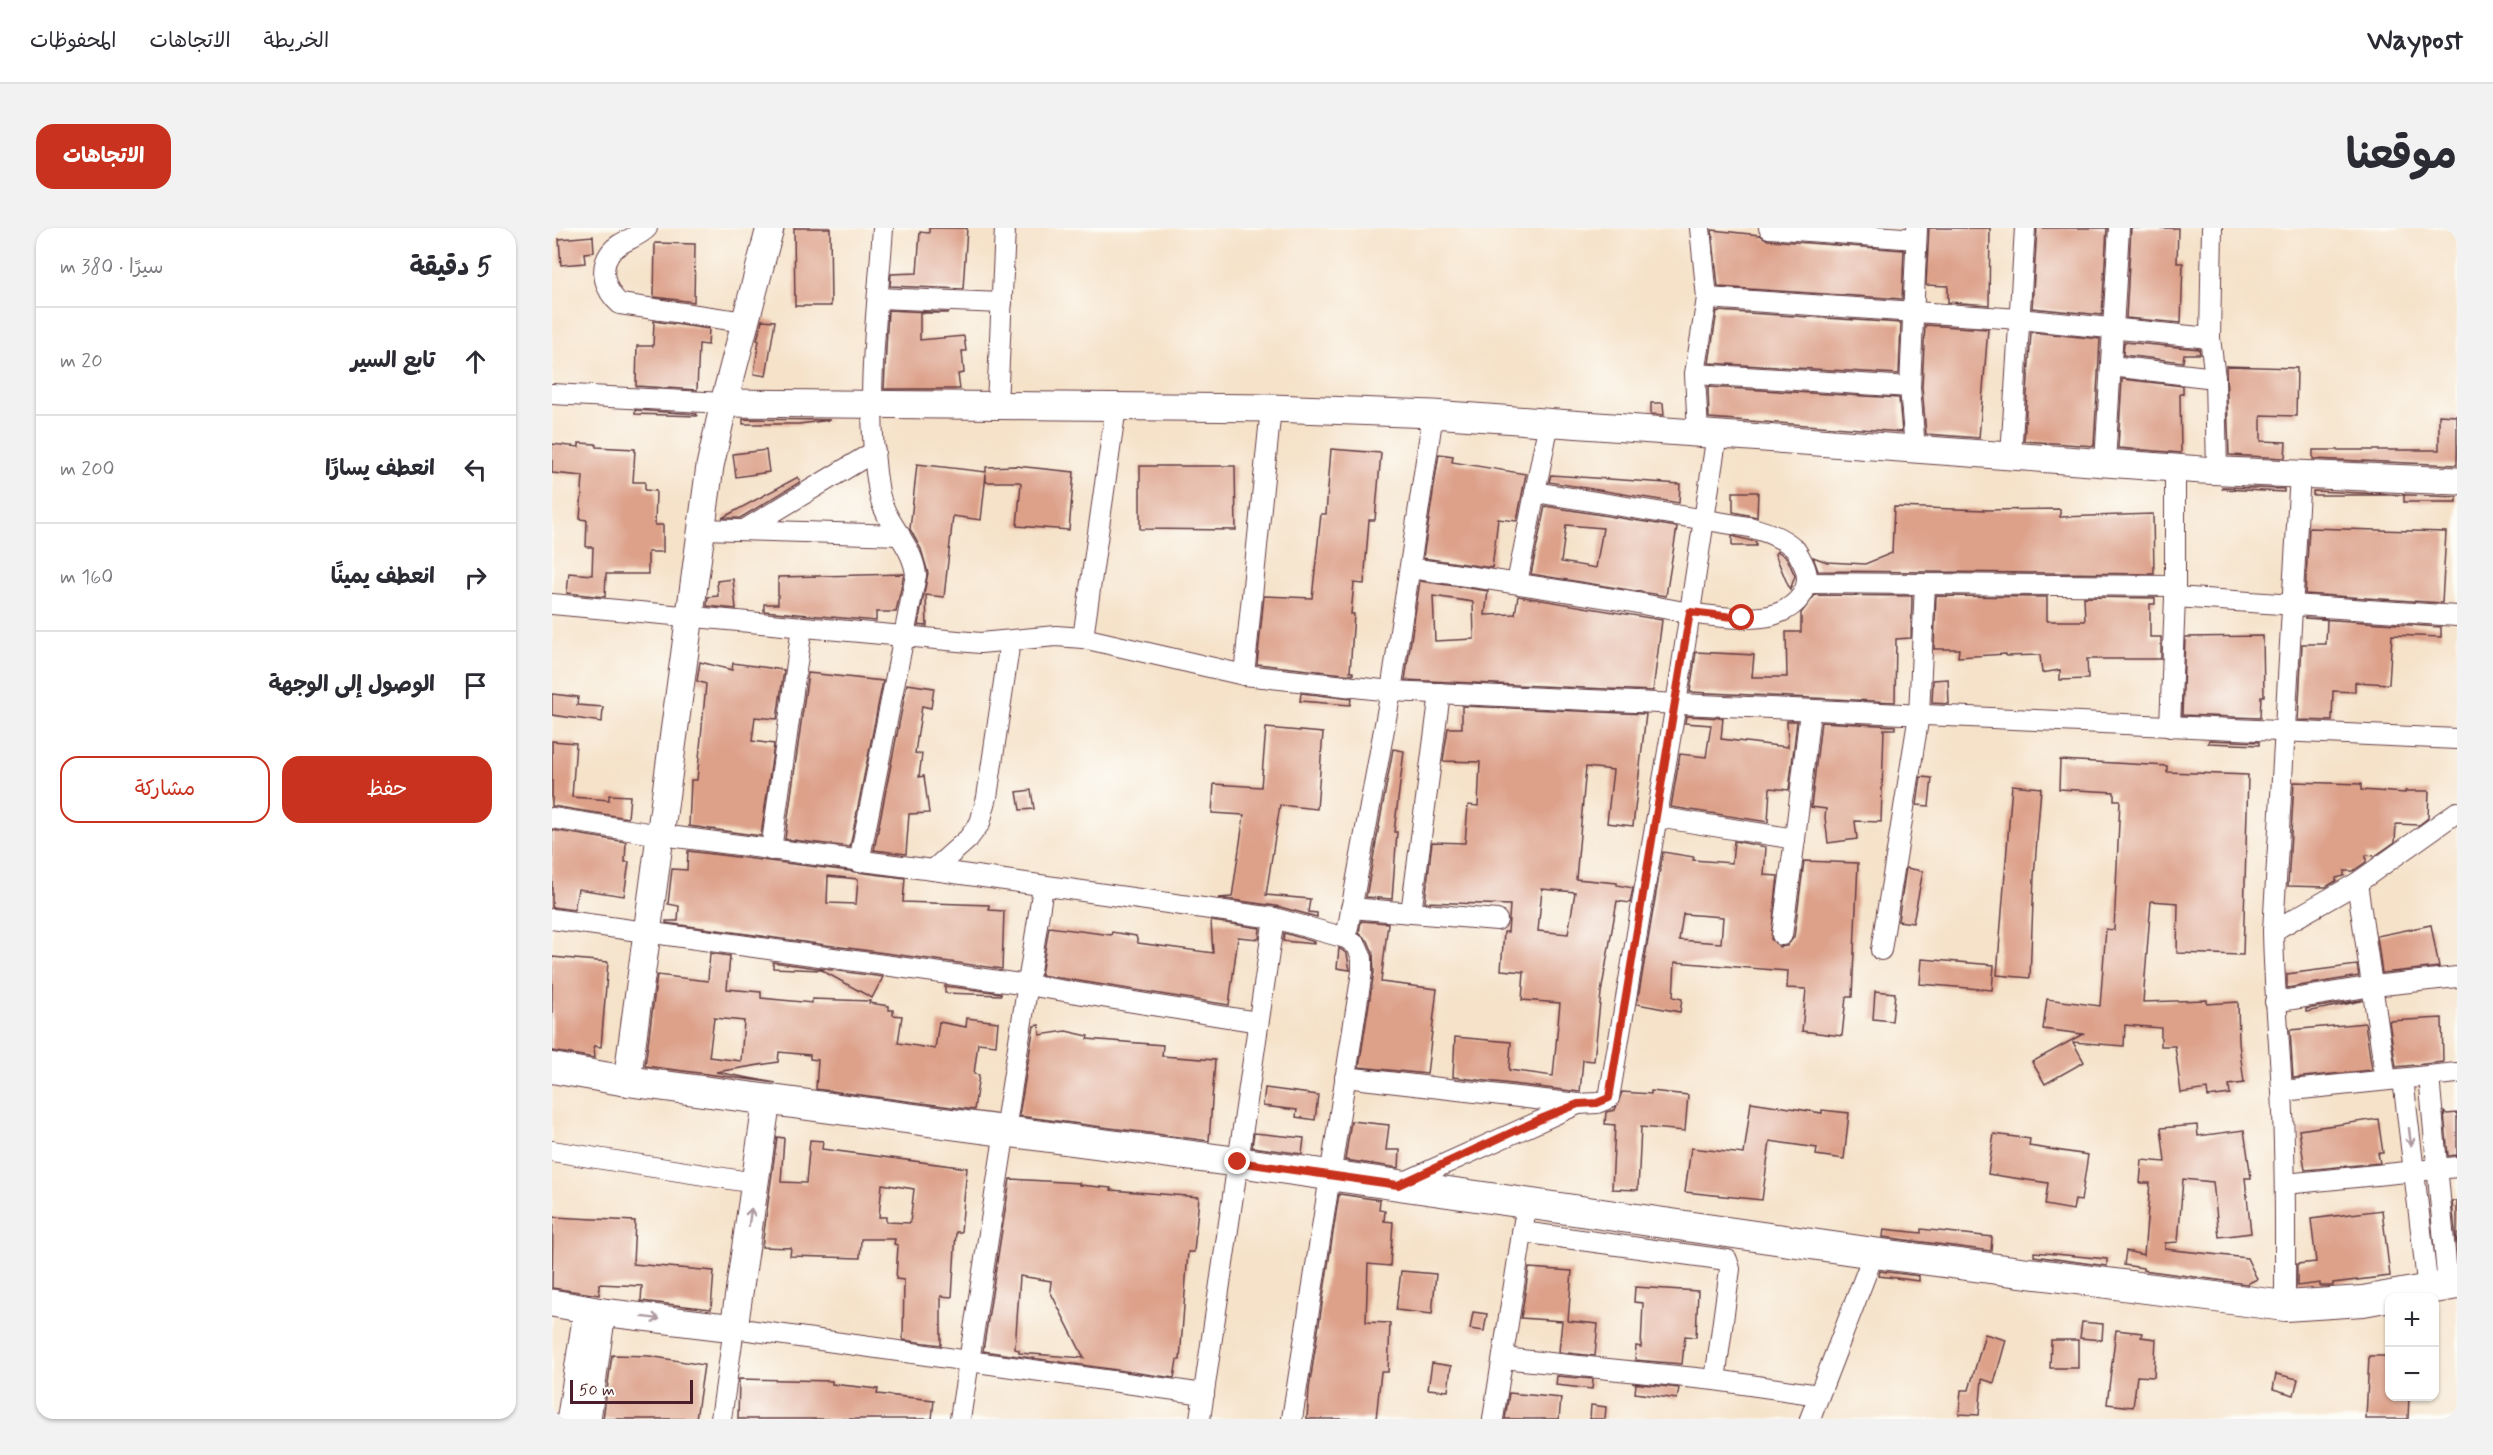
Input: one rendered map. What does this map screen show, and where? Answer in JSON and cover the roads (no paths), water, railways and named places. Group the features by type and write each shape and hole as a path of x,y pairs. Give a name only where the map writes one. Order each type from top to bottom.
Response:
{"main road":[{"path":"552,1068 627,1081 1238,1162 1874,1253 2285,1306 2363,1301 2444,1287"}],"street":[{"path":"648,228 611,250 605,267 604,281 611,296 620,304 745,322"},
{"path":"627,1081 710,466 769,228"},
{"path":"859,862 916,576 915,561 890,521 879,495 871,404 883,228"},
{"path":"997,405 1005,228"},
{"path":"1345,1077 1578,1104 1603,1101 1611,1094 1704,520 1707,433 1695,374 1707,298 1700,228"},
{"path":"1769,228 1917,234 1910,387 1915,449"},
{"path":"2011,456 2025,228"},
{"path":"2105,463 2119,228"},
{"path":"2212,228 2210,338 2216,378 2217,471"},
{"path":"878,298 1002,303"},
{"path":"1707,298 2019,319 2210,338"},
{"path":"2111,366 2216,378"},
{"path":"1695,374 1910,387"},
{"path":"552,394 724,403 1271,408 1433,414 2217,471 2457,481"},
{"path":"1083,638 1116,407"},
{"path":"1244,675 1271,408"},
{"path":"1346,938 1391,691 1433,414"},
{"path":"1517,583 1550,423"},
{"path":"744,531 875,451"},
{"path":"2170,727 2175,591 2175,468"},
{"path":"2285,1306 2285,1184 2273,932 2300,474"},
{"path":"1410,568 1690,612 1742,618 1781,613 1801,599 1807,583 1806,569 1796,549 1777,535 1749,527 1535,492"},
{"path":"702,529 900,535"},
{"path":"1807,583 2175,591 2292,605 2457,616"},
{"path":"1881,950 1919,716 1925,584"},
{"path":"552,604 980,643 1056,636 1083,638 1244,675 1391,691 2457,739"},
{"path":"771,850 802,627"},
{"path":"933,870 968,839 980,823 987,797 1010,641"},
{"path":"1411,913 1440,693"},
{"path":"1782,935 1810,711"},
{"path":"2273,932 2357,884 2457,812"},
{"path":"1657,817 1795,839"},
{"path":"552,818 660,835 933,870 1274,918 1346,938 1357,946 1362,958 1362,972 1293,1419"},
{"path":"2357,884 2373,986 2414,1172 2444,1287"},
{"path":"960,1419 1043,887"},
{"path":"1351,908 1497,920"},
{"path":"1200,1419 1274,918"},
{"path":"552,919 647,934 1028,985 1258,1023"},
{"path":"2275,1002 2373,986 2457,977"},
{"path":"2282,1091 2457,1073"},
{"path":"2429,1076 2447,1168 2444,1287"},
{"path":"722,1419 767,1099"},
{"path":"1398,1185 1578,1104"},
{"path":"552,1151 755,1183"},
{"path":"2285,1184 2447,1168"},
{"path":"1493,1419 1527,1203"},
{"path":"1522,1232 1727,1260 1730,1269 1715,1380"},
{"path":"1810,1419 1874,1253"},
{"path":"552,1303 1204,1394"},
{"path":"567,1419 593,1310"},
{"path":"587,1419 593,1310"},
{"path":"1503,1358 1715,1380 1819,1395"}]}
